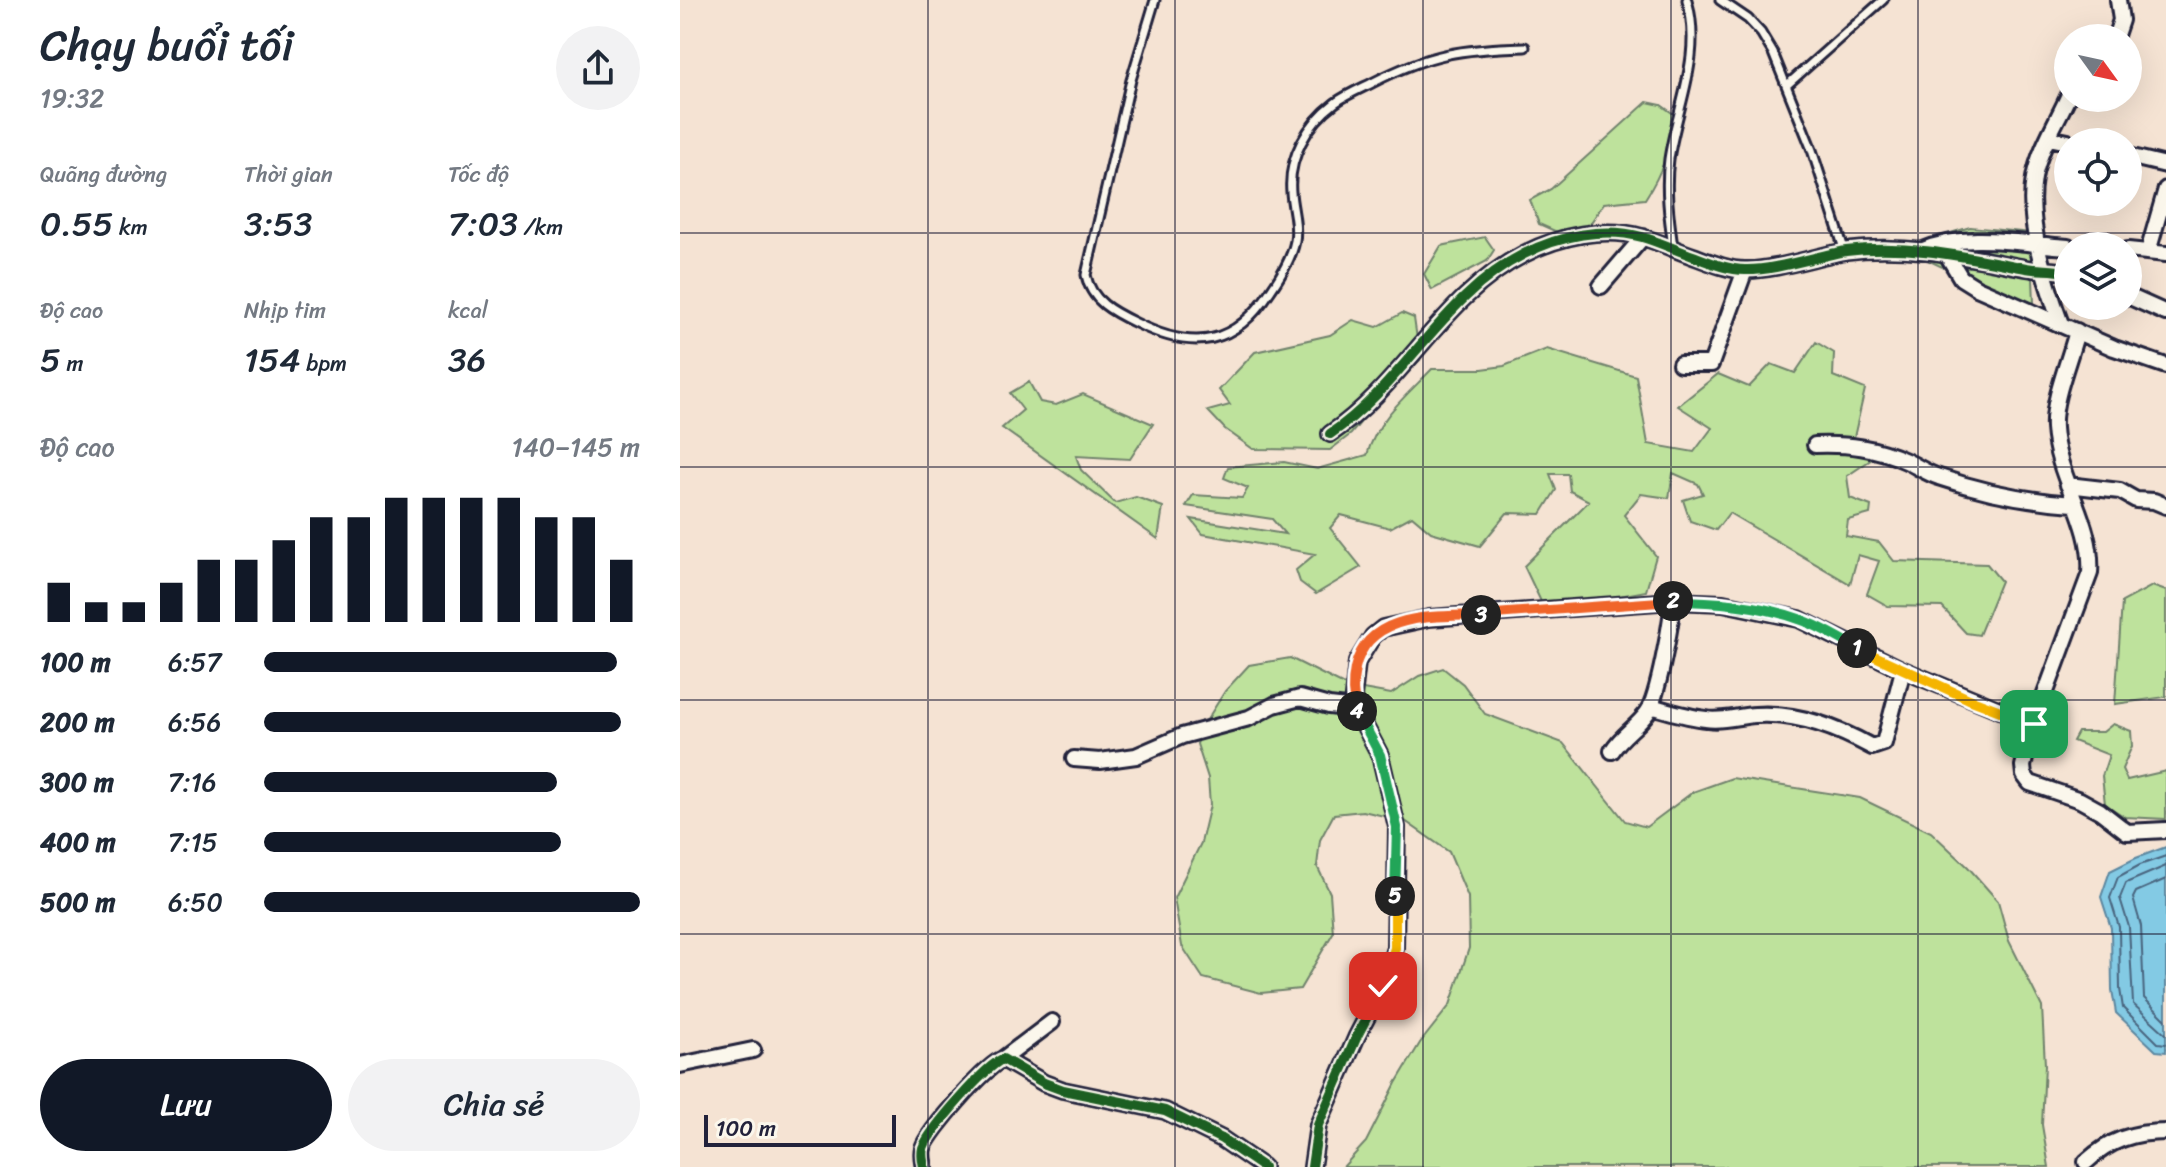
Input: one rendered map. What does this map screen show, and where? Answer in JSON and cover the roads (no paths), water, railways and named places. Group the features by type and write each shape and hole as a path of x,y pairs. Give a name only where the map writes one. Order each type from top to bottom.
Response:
{"street":[{"path":"2118,0 2120,24"},
{"path":"2045,316 2032,198 2034,178 2061,112"},
{"path":"2049,138 2054,139"},
{"path":"2142,159 2166,165"},
{"path":"2148,252 2166,189"},
{"path":"1330,434 1352,420 1451,309 1499,268 1545,244 1580,235 1621,233 1643,237 1745,270 1872,249 1946,253 2054,271"},
{"path":"1601,286 1643,237"},
{"path":"1921,251 1939,243 1967,241 2054,246"},
{"path":"2142,251 2166,254"},
{"path":"1946,253 1968,283 2114,348 2166,366"},
{"path":"2039,269 2061,324"},
{"path":"1680,364 1711,364 1745,270"},
{"path":"2142,302 2166,313"},
{"path":"2077,331 2054,421 2054,432 2074,504 2092,552 2090,573 2034,724 2023,766 2024,775 2030,783 2080,800 2100,811 2127,832 2166,830"},
{"path":"1815,445 1845,444 1878,450 1936,476 1976,488 2032,500 2074,504"},
{"path":"2068,485 2120,491 2136,500 2154,501 2166,506"},
{"path":"1612,751 1620,738 1637,724 1651,706 1671,623 1673,601"},
{"path":"1312,1167 1318,1125 1383,986 1395,948 1397,827 1380,755 1356,709 1353,679 1357,662 1373,636 1383,628 1429,618 1705,601 1791,616 1903,670 2034,724"},
{"path":"1651,706 1706,719 1756,714 1790,716 1827,724 1872,747 1879,747 1884,743 1903,670"},
{"path":"1074,759 1109,761 1136,756 1182,736 1249,718 1274,705 1300,698 1356,709"},
{"path":"924,1167 922,1152 933,1131 988,1068 1052,1022"},
{"path":"680,1065 753,1050"},
{"path":"1003,1059 1044,1083 1063,1090 1165,1111 1232,1145 1263,1167"},
{"path":"2086,1162 2100,1150 2128,1135 2166,1132"}],"lane":[{"path":"1155,0 1131,80 1086,275 1089,288 1097,300 1160,335 1189,341 1218,337 1239,327 1256,314 1275,284 1295,242 1296,219 1290,177 1296,152 1311,129 1334,104 1402,67 1429,58 1458,50 1525,47"},
{"path":"1673,249 1667,197 1669,160 1692,61 1693,20 1687,0"},
{"path":"1720,0 1748,19 1761,33 1787,85 1834,213 1845,252"},
{"path":"1787,85 1883,0"}],"water":[{"path":"2166,847 2166,1052 2156,1051 2116,1013 2112,990 2111,928 2101,897 2110,871"}]}
